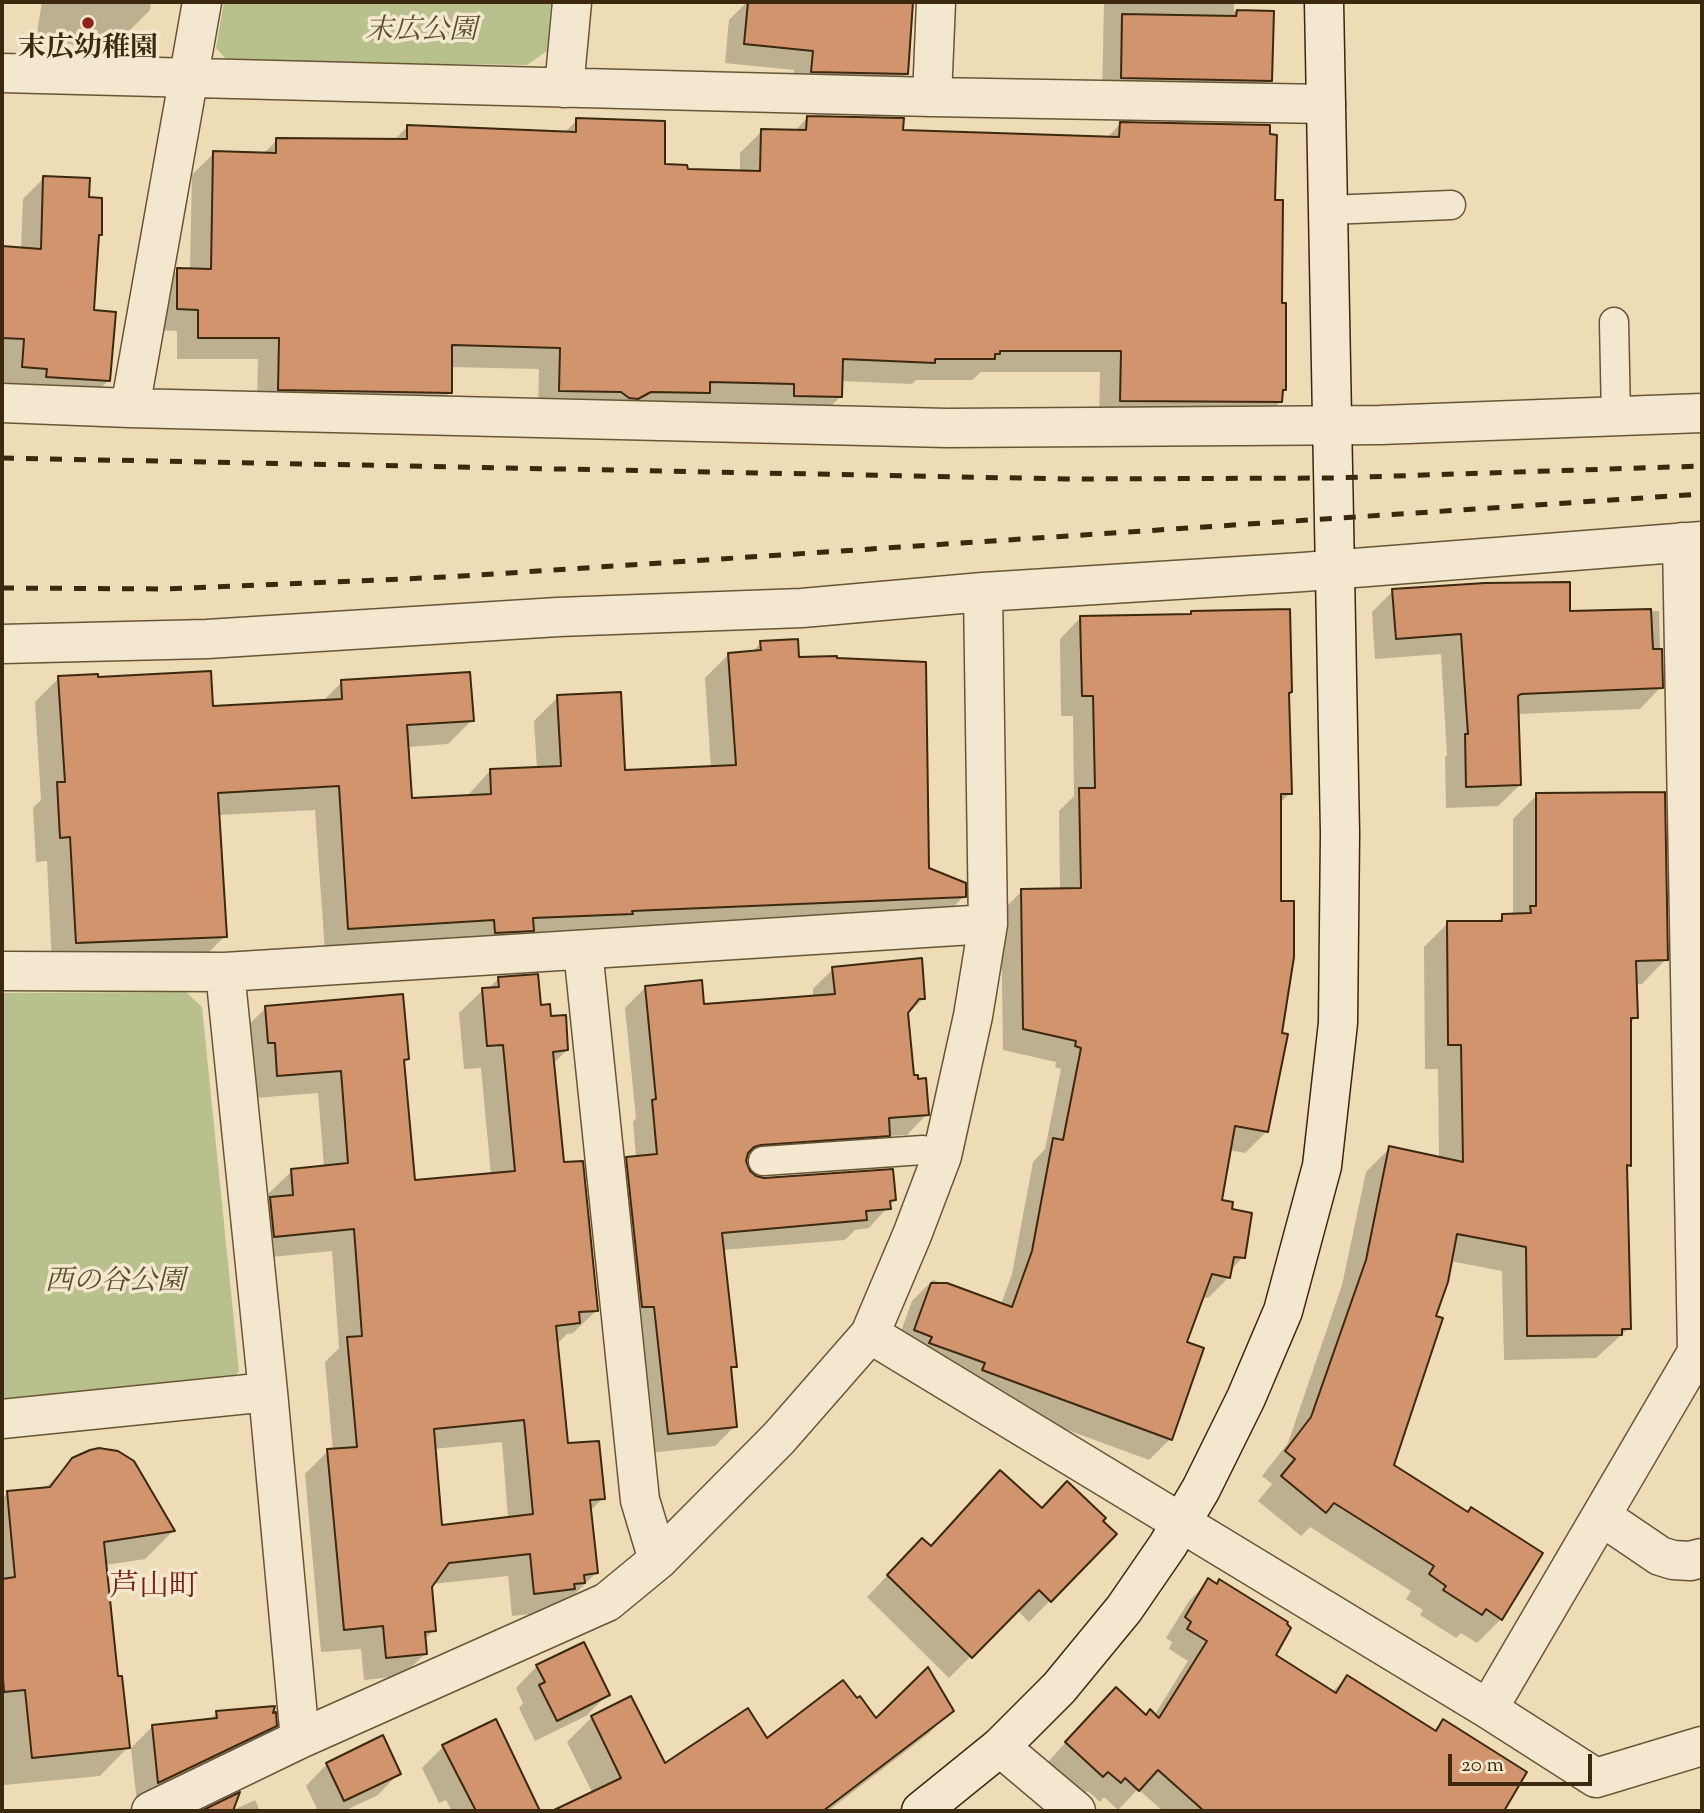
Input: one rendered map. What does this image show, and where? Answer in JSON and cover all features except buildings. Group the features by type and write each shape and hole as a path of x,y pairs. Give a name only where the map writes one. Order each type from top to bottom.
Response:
{"street":[{"path":"130,408 202,2"},
{"path":"564,88 572,2"},
{"path":"932,97 936,2"},
{"path":"921,1811 1000,1747 1059,1688 1124,1609 1181,1523 1246,1398 1283,1311 1322,1166 1338,1023 1340,833 1324,2"},
{"path":"2,73 932,97 1326,104"},
{"path":"2,403 947,428 1332,425 1616,418 1702,413"},
{"path":"2,644 207,639 558,617 802,608 983,592 1692,542 1700,1352 1488,1709"},
{"path":"151,1811 300,1739 607,1602 658,1560 779,1438 870,1334 942,1156 973,1017 988,924 983,592"},
{"path":"2,971 225,972 988,924"},
{"path":"583,950 640,1500 658,1560"},
{"path":"225,972 300,1739"},
{"path":"870,1334 1488,1709 1596,1778 1702,1746"},
{"path":"2,1419 268,1392"},
{"path":"1601,1516 1660,1556 1690,1561 1702,1558"},
{"path":"1000,1747 1076,1811"}],"lane":[{"path":"1328,210 1451,205"},
{"path":"1614,322 1616,418"},
{"path":"763,1161 923,1150 942,1156"}],"green space":[{"name":"末広公園","path":"224,2 551,2 547,51 527,65 228,61 216,48"},
{"name":"西の谷公園","path":"186,992 202,1007 239,1371 222,1389 2,1410 2,993"}],"railway":[{"path":"2,458 1067,479 1333,478 1702,466"},
{"path":"2,588 167,589 448,577 1702,494"}],"place":[{"name":"末広幼稚園","path":"88,23"}],"district":[{"name":"芦山町","path":"154,1590"}]}
